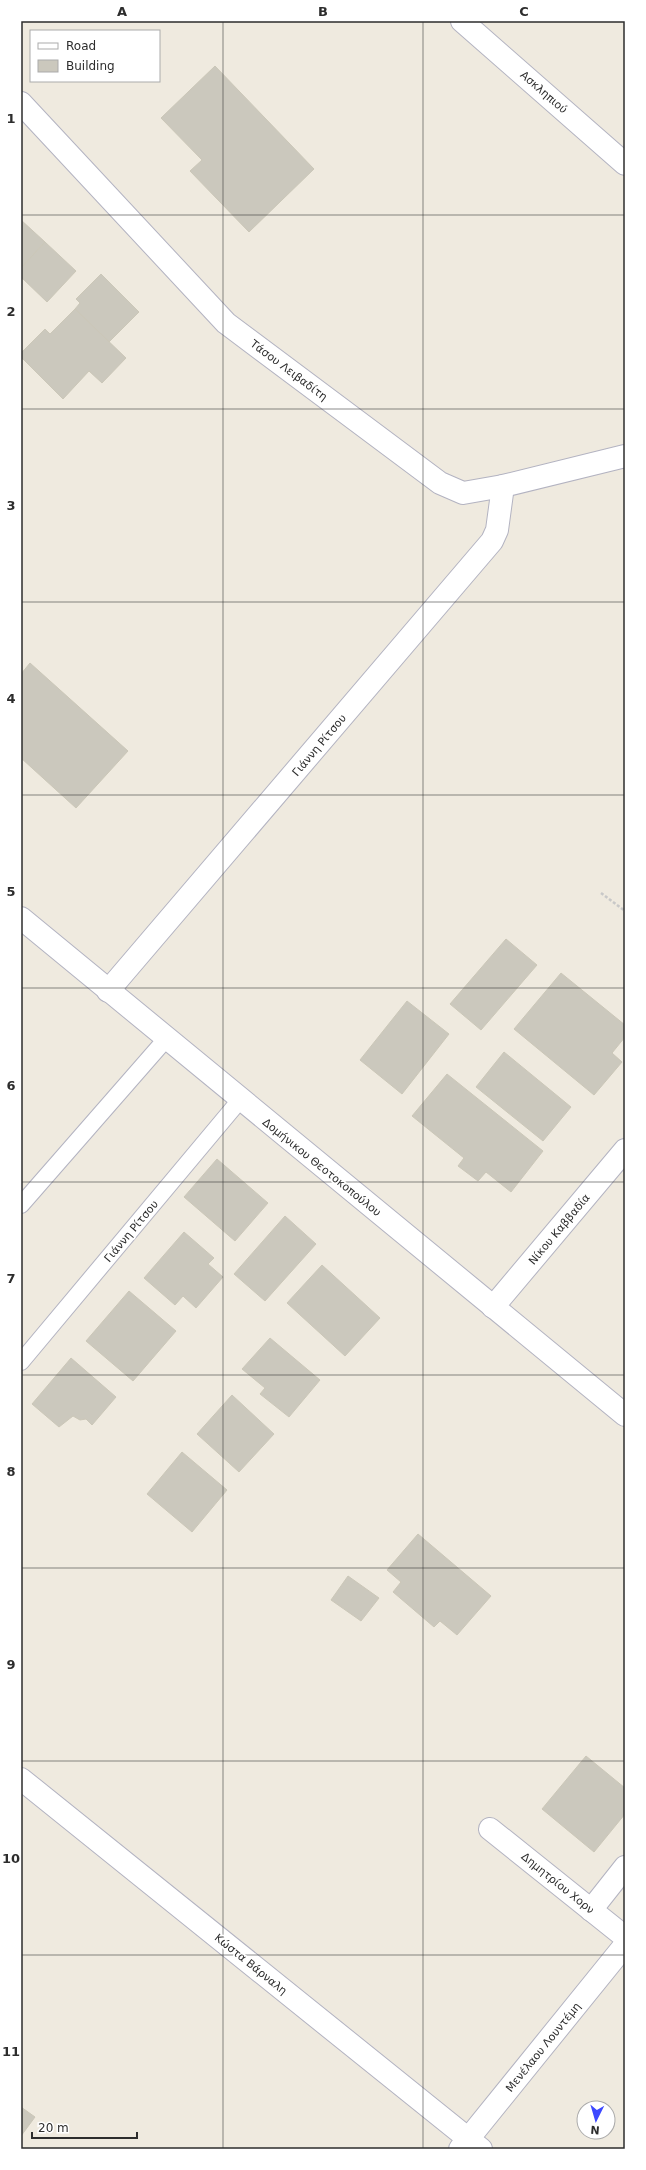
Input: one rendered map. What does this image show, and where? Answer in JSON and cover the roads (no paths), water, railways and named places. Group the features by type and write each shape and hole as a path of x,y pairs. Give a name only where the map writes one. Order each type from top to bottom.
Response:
{"street":[{"name":"Ασκληπιού","path":"462,21 625,164"},
{"name":"Τάσου Λειβαδίτη","path":"21,103 226,323 440,483 463,493 503,486 625,456"},
{"name":"Γιάννη Ρίτσου","path":"108,992 492,541 497,530 503,486"},
{"name":"Δομήνικου Θεοτοκοπούλου","path":"21,918 108,992 625,1415"},
{"name":"Νίκου Καββαδία","path":"493,1307 625,1150"},
{"name":"Κώστα Βάρναλη","path":"21,1779 470,2146"},
{"name":"Δημητρίου Χορν","path":"490,1829 625,1937"},
{"path":"591,1910 625,1867"},
{"name":"Μενέλαου Λουντέμη","path":"470,2146 625,1944"}],"lane":[{"path":"21,1205 166,1039"},
{"name":"Γιάννη Ρίτσου","path":"21,1362 240,1100"}]}
